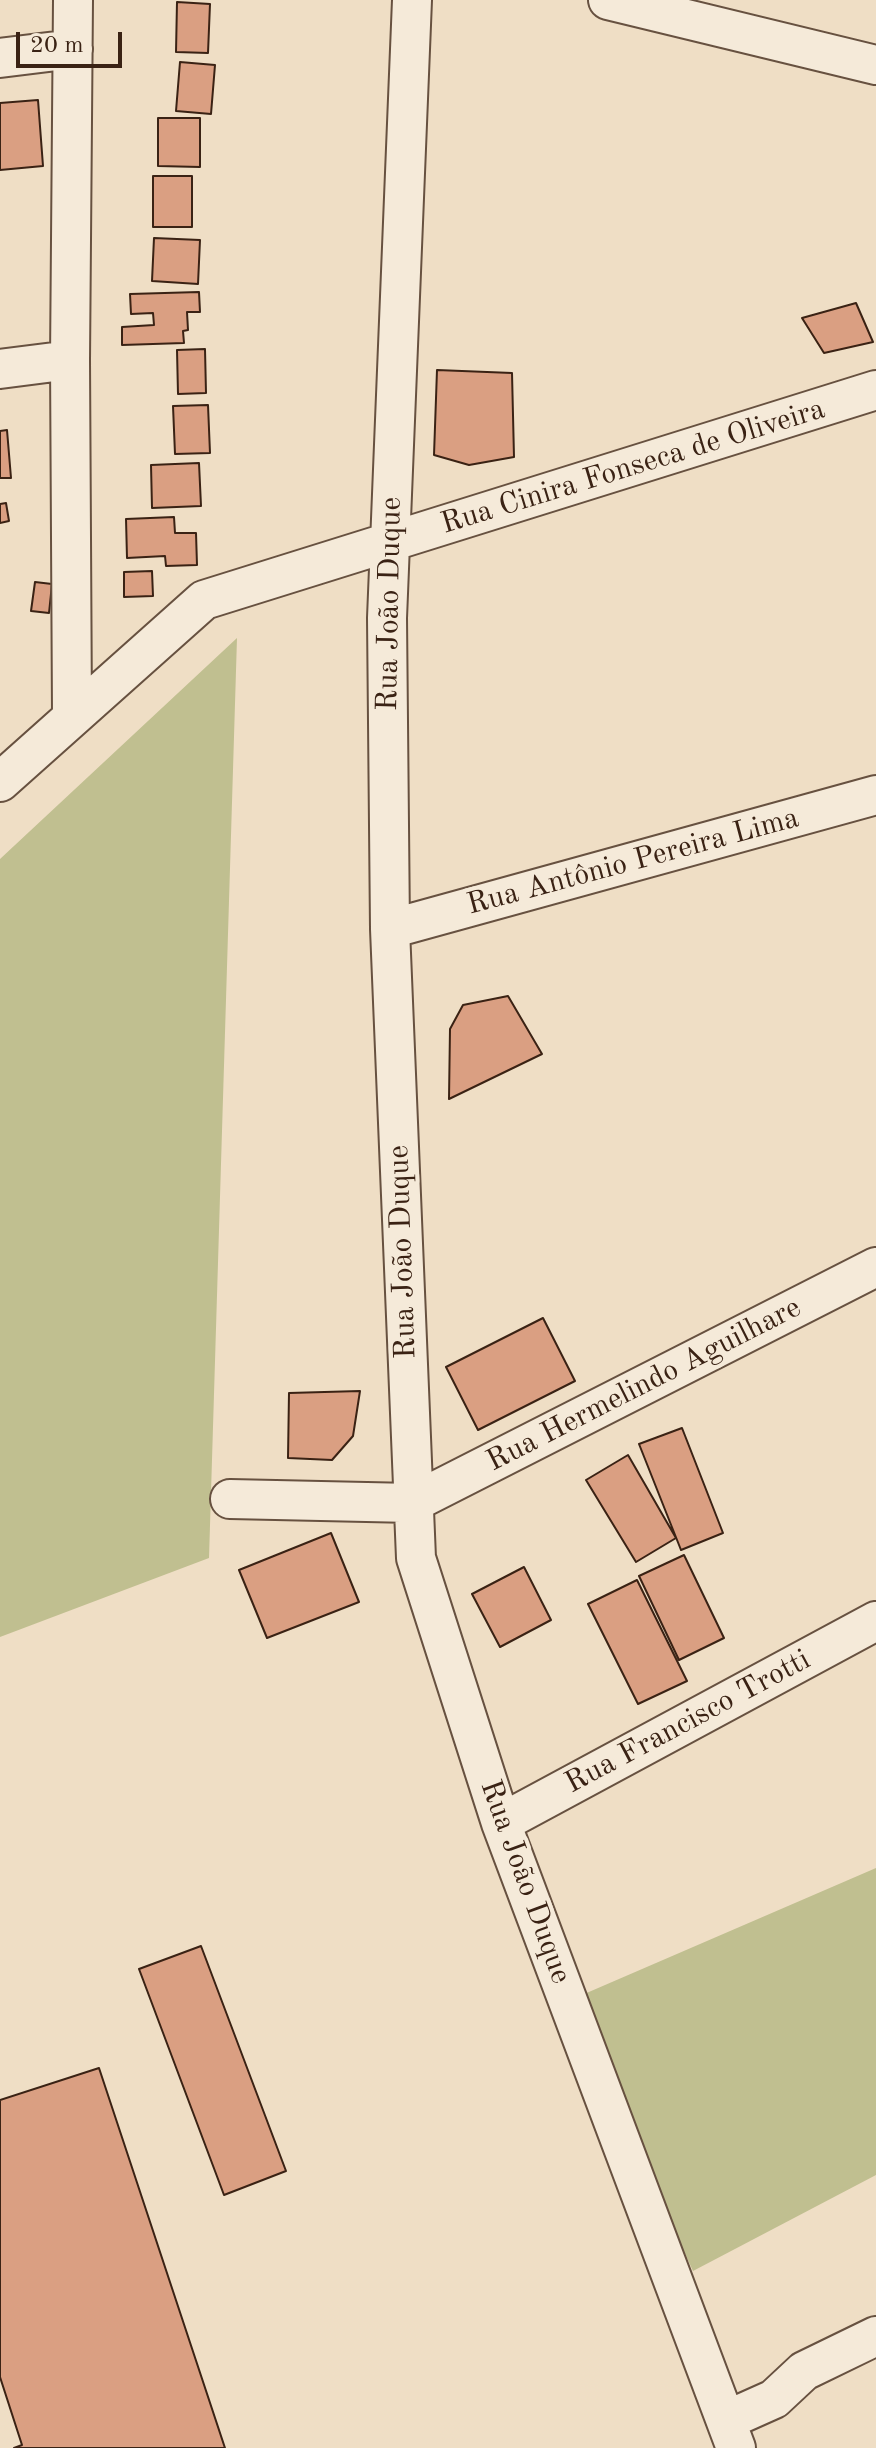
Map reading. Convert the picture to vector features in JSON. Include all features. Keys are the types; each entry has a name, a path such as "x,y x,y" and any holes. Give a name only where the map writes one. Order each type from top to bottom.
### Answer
{"street":[{"path":"72,715 70,360 73,0"},
{"name":"Rua João Duque","path":"412,0 387,634 390,929 416,1558 501,1823 726,2420"},
{"path":"608,0 876,65"},
{"path":"0,58 73,49"},
{"path":"0,369 70,360"},
{"name":"Rua Cinira Fonseca de Oliveira","path":"0,782 204,600 876,390"},
{"name":"Rua Antônio Pereira Lima","path":"390,929 876,795"},
{"name":"Rua Hermelindo Aguilhare","path":"412,1503 876,1267"},
{"path":"230,1499 412,1503"},
{"name":"Rua Francisco Trotti","path":"501,1823 876,1621"},
{"path":"726,2420 774,2399 804,2371 876,2336"}],"shaded area":[{"path":"237,638 209,1558 0,1637 0,859"},
{"path":"876,1868 876,2175 693,2271 568,2001"}],"building":[{"path":"177,2 210,4 208,53 176,52"},
{"path":"180,62 215,65 211,114 176,111"},
{"path":"38,100 43,166 0,170 0,103"},
{"path":"158,118 200,118 200,167 158,166"},
{"path":"153,176 192,176 192,227 153,227"},
{"path":"154,238 200,240 198,284 152,281"},
{"path":"199,292 200,312 187,312 188,330 183,331 184,343 122,345 122,327 154,325 153,313 131,314 130,294"},
{"path":"856,303 873,342 824,353 802,318"},
{"path":"205,349 206,393 178,394 177,350"},
{"path":"437,370 512,373 514,457 469,465 434,455"},
{"path":"208,405 210,453 175,454 173,406"},
{"path":"7,430 11,478 0,478 0,431"},
{"path":"199,463 201,506 152,508 151,465"},
{"path":"6,503 9,521 0,523 0,504"},
{"path":"174,517 175,533 196,533 197,565 166,566 165,556 127,558 126,519"},
{"path":"152,571 153,596 124,597 124,572"},
{"path":"35,582 52,584 49,613 31,611"},
{"path":"508,996 542,1054 449,1099 450,1029 463,1005"},
{"path":"543,1318 575,1381 478,1430 446,1367"},
{"path":"360,1391 353,1436 332,1460 288,1458 289,1393"},
{"path":"682,1428 723,1533 681,1550 639,1444"},
{"path":"628,1455 676,1538 636,1562 586,1480"},
{"path":"331,1533 359,1602 267,1638 239,1570"},
{"path":"684,1555 724,1638 679,1660 639,1576"},
{"path":"524,1567 551,1620 500,1647 472,1594"},
{"path":"637,1580 687,1681 638,1704 588,1604"},
{"path":"201,1946 286,2171 224,2195 139,1969"},
{"path":"99,2068 225,2448 14,2448 22,2445 0,2377 0,2100"}]}
